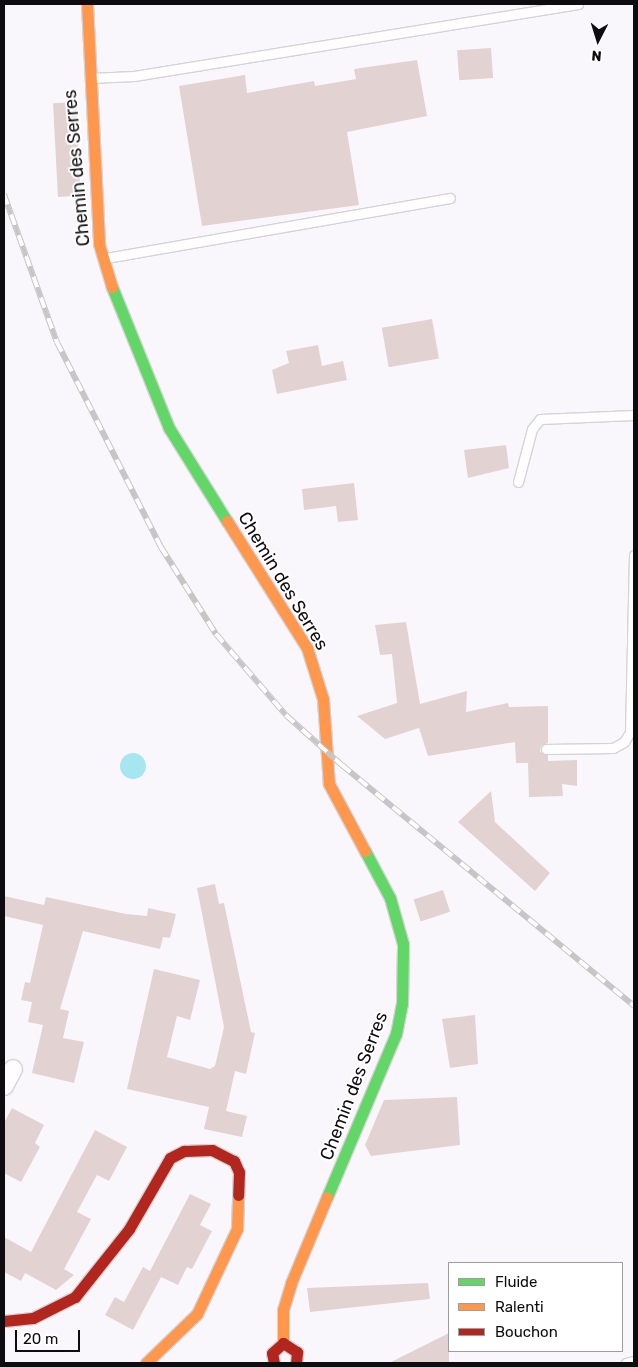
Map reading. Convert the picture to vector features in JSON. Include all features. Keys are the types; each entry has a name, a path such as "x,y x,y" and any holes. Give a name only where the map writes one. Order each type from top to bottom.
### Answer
{"street":[{"name":"Chemin des Serres","path":"87,4 88,78 103,259 160,411 307,648 323,699 329,784 390,898 401,935 404,985 396,1034 291,1282 283,1310 283,1343"},
{"path":"4,1086 13,1069"},
{"path":"4,1321 33,1318 75,1297 129,1229 170,1158 184,1151 212,1150 234,1161 239,1172 238,1229 197,1314 146,1363"},
{"path":"270,1362 274,1348 283,1343 294,1346 300,1361"}],"lane":[{"path":"88,78 134,76 578,4"},
{"path":"103,259 450,198"},
{"path":"518,482 532,429 540,419 634,416"},
{"path":"546,749 613,748 624,742 630,732 634,555"},
{"path":"626,1363 634,1361"}],"water":[{"path":"133,753 142,757 146,766 142,775 133,779 124,775 120,766 124,757"}],"building":[{"path":"491,48 493,78 459,80 457,50"},
{"path":"417,60 427,116 347,132 359,205 202,226 179,86 245,75 247,93 314,81 315,86 356,79 354,69"},
{"path":"76,102 81,196 58,197 53,103"},
{"path":"432,319 439,358 389,367 382,328"},
{"path":"318,345 322,366 343,361 347,380 277,394 272,370 289,363 286,351"},
{"path":"506,445 509,468 468,478 464,450"},
{"path":"354,483 358,520 338,522 336,506 304,510 302,489"},
{"path":"406,622 420,704 467,691 466,712 508,703 509,707 548,706 548,743 541,746 540,752 548,755 548,761 577,760 577,786 562,784 563,796 529,797 528,763 516,763 515,742 428,756 419,728 385,739 357,716 397,703 392,654 380,655 375,625"},
{"path":"491,791 495,822 550,873 535,891 458,822"},
{"path":"215,884 219,904 224,903 251,1032 255,1033 246,1074 235,1071 226,1111 247,1116 242,1137 204,1129 209,1107 127,1089 154,969 200,980 190,1020 177,1016 167,1057 210,1069 215,1066 224,1027 197,888"},
{"path":"443,890 450,912 421,921 414,900"},
{"path":"4,896 44,905 46,897 126,914 147,916 148,908 176,914 170,938 163,937 160,949 83,931 60,1009 69,1011 63,1038 84,1042 74,1083 32,1073 43,1025 28,1022 32,1002 21,1000 25,982 30,983 43,925 4,916"},
{"path":"475,1015 478,1064 450,1068 442,1019"},
{"path":"457,1097 460,1145 371,1156 365,1145 384,1100"},
{"path":"12,1108 44,1125 35,1143 40,1147 21,1182 4,1173 4,1123"},
{"path":"95,1130 127,1147 109,1181 97,1175 77,1212 91,1219 64,1269 74,1275 56,1290 25,1273 21,1281 4,1272 4,1237 31,1252"},
{"path":"190,1194 211,1204 200,1225 212,1231 192,1269 187,1267 178,1285 161,1277 133,1330 105,1315 115,1297 124,1302 143,1267 150,1271"},
{"path":"428,1283 430,1299 310,1312 307,1288"},
{"path":"448,1334 449,1363 389,1363"}],"railway":[{"path":"4,194 57,342 161,547 216,634 286,715 342,765 634,1006"}],"traffic: fast":[{"path":"112,287 169,428 227,521"},
{"path":"327,1197 396,1034 402,1004 403,944 390,898 365,851"}],"traffic: slow":[{"path":"87,4 99,244 112,287"},
{"path":"227,521 307,648 323,699 329,784 365,851"},
{"path":"146,1363 197,1314 237,1229 238,1195"},
{"path":"283,1343 283,1310 291,1283 327,1197"}],"traffic: jam":[{"path":"4,1321 33,1318 75,1297 129,1229 170,1158 184,1151 212,1150 234,1161 239,1172 238,1195"},
{"path":"274,1363 272,1353 283,1343 297,1352 296,1363"}]}
